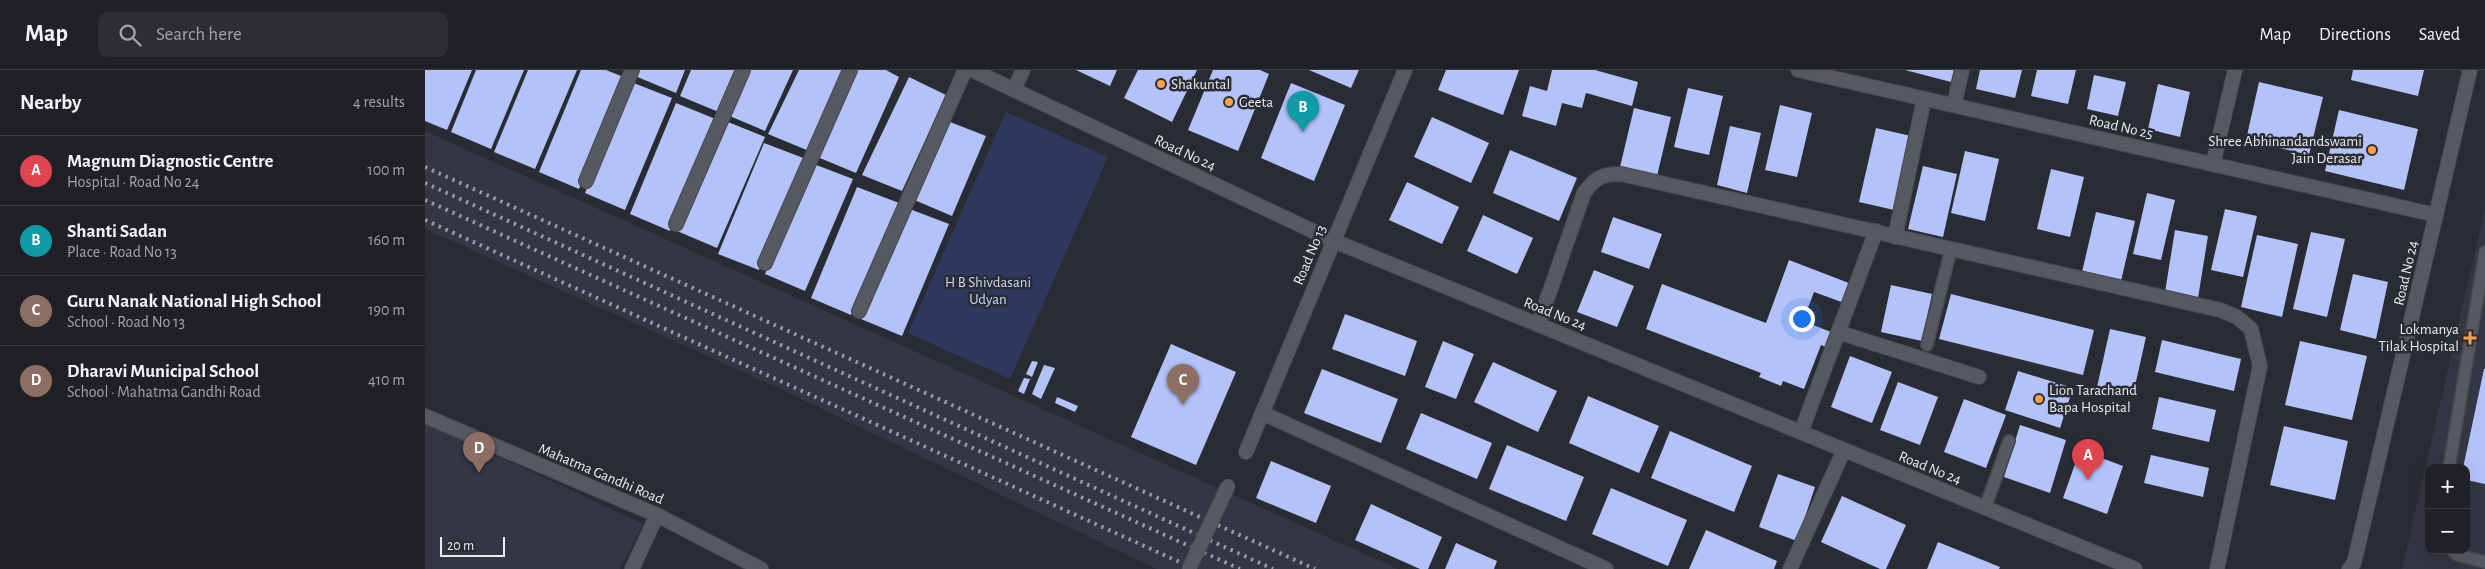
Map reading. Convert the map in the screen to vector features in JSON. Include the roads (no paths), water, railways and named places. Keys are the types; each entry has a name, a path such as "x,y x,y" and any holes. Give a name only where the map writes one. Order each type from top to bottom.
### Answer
{"street":[{"path":"586,181 633,70"},
{"path":"676,224 743,70"},
{"path":"765,262 850,70"},
{"path":"859,311 965,70"},
{"name":"Road No 24","path":"972,70 1334,241 2135,569"},
{"path":"1014,90 1023,70"},
{"name":"Road No 13","path":"1246,452 1405,70"},
{"name":"Road No 25","path":"1798,70 2436,215"},
{"path":"1954,105 1962,70"},
{"path":"2213,164 2235,70"},
{"name":"Road No 24","path":"2349,569 2354,563 2470,70"},
{"path":"1895,237 1924,99"},
{"path":"1538,325 1584,193 1592,182 1605,174 1621,174 2220,310 2237,317 2251,329 2260,366 2217,569"},
{"path":"1801,432 1876,231"},
{"path":"1839,332 1979,377"},
{"path":"1262,413 1606,569"},
{"name":"Mahatma Gandhi Road","path":"425,416 657,515 761,569"},
{"path":"1790,569 1844,450"},
{"path":"1189,569 1228,486"},
{"path":"631,569 657,515"}],"lane":[{"path":"1927,345 1951,250"},
{"path":"2450,464 2485,252"},
{"path":"1985,508 2009,440"},
{"path":"2456,554 2485,562"}],"railway":[{"path":"425,167 1315,569"},
{"path":"425,183 1273,569"},
{"path":"425,200 1240,569"},
{"path":"425,220 1195,569"}],"place":[{"name":"Shakuntal","path":"1161,84"},
{"name":"Geeta","path":"1229,102"},
{"name":"Shanti Sadan","path":"1303,132"},
{"name":"Shree Abhinandandswami Jain Derasar","path":"2372,150"},
{"name":"Lokmanya Tilak Hospital","path":"2470,338"},
{"name":"Lion Tarachand Bapa Hospital","path":"2039,399"},
{"name":"Guru Nanak National High School","path":"1183,405"},
{"name":"Dharavi Municipal School","path":"479,473"},
{"name":"Magnum Diagnostic Centre","path":"2088,480"}],"park label":[{"name":"H B Shivdasani Udyan","path":"988,290"}]}
